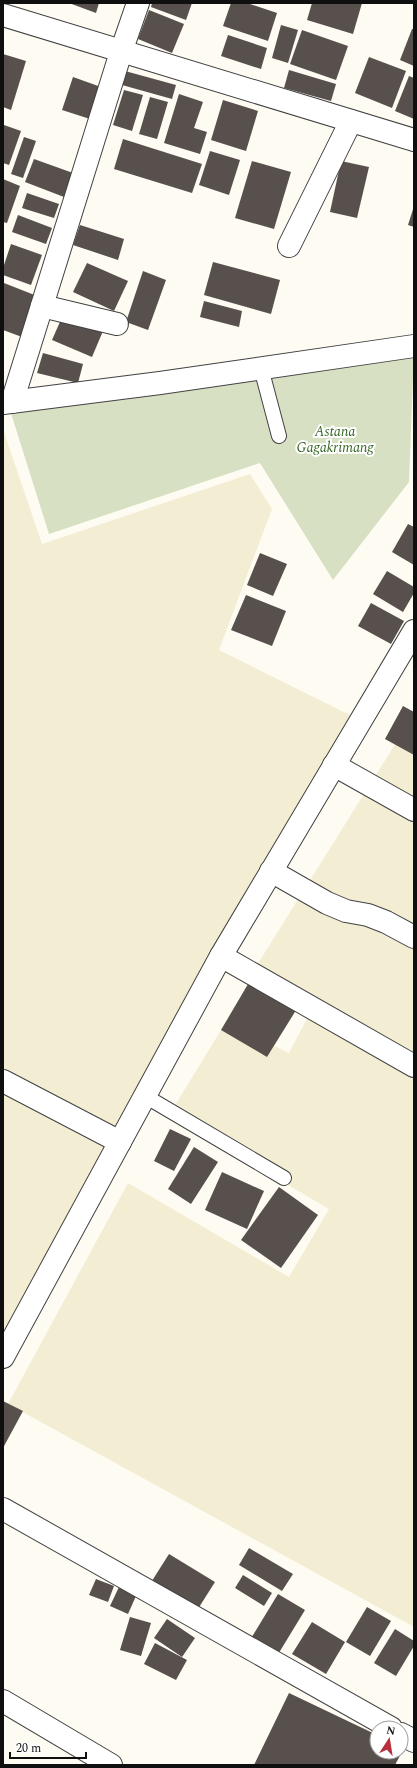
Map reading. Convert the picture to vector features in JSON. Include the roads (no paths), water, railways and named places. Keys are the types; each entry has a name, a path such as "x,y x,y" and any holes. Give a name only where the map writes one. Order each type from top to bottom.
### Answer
{"street":[{"path":"138,3 121,52 42,306 7,402 414,346"},
{"path":"3,15 414,140"},
{"path":"289,246 351,121"},
{"path":"42,306 117,324"},
{"path":"3,1357 221,956 414,631"},
{"path":"334,765 414,810"},
{"path":"271,871 327,903 346,911 368,915 386,922 414,937"},
{"path":"221,956 414,1066"},
{"path":"3,1081 120,1142"},
{"path":"3,1509 377,1720"},
{"path":"3,1700 111,1765"}],"lane":[{"path":"261,368 279,436"},
{"path":"145,1096 284,1178"}],"park label":[{"name":"Astana Gagakrimang","path":"335,440"}]}
